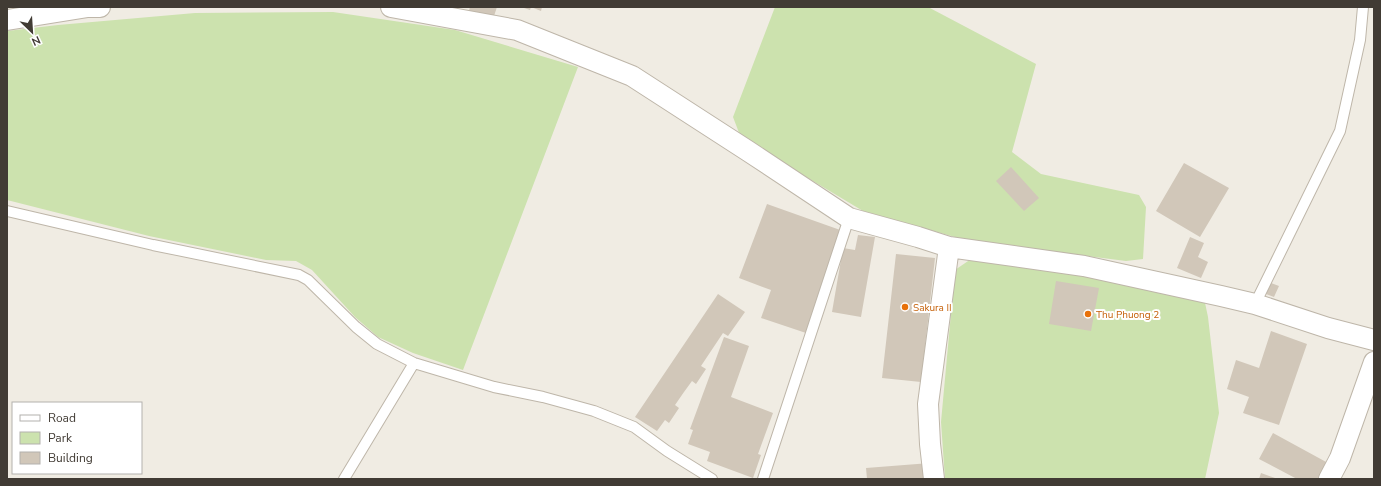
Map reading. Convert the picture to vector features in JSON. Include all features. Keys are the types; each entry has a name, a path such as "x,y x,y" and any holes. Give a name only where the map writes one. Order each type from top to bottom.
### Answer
{"street":[{"path":"7,20 100,7"},
{"path":"391,7 517,30 632,76 849,218 949,247 1084,266 1255,304 1328,328 1374,340"},
{"path":"934,479 928,404 949,247"},
{"path":"1329,479 1340,458 1374,362"}],"lane":[{"path":"1255,304 1340,131 1360,40 1363,7"},
{"path":"7,211 153,245 299,275 308,280 356,327 377,344 414,363 494,387 543,397 594,411 634,427 712,479"},
{"path":"763,479 849,218"},
{"path":"344,479 414,363"}],"green space":[{"path":"775,7 928,7 1036,64 1012,152 1041,174 1139,195 1146,207 1143,259 1126,261 969,241 863,211 741,138 733,117"},
{"path":"333,12 455,30 578,67 463,370 413,353 378,337 355,317 312,270 296,261 266,260 149,236 7,200 7,31 195,13"},
{"path":"971,259 1079,273 1204,298 1208,317 1219,413 1205,479 945,479 941,422 955,270"}],"building":[{"path":"470,7 497,7 492,22 468,14"},
{"path":"521,7 531,7 530,10"},
{"path":"531,7 542,7 541,11"},
{"path":"1184,163 1229,188 1200,237 1156,211"},
{"path":"1011,167 1039,198 1024,211 996,181"},
{"path":"767,204 843,231 806,333 761,318 771,290 739,278"},
{"path":"858,235 875,237 861,317 832,312 843,248 855,250"},
{"path":"1190,237 1204,243 1198,257 1208,262 1201,278 1177,268"},
{"path":"896,254 935,258 921,382 882,378"},
{"path":"1056,281 1099,288 1091,331 1049,324"},
{"path":"1271,283 1279,286 1274,297 1266,294"},
{"path":"718,294 745,312 728,336 723,333 701,366 706,369 696,384 692,381 675,405 679,408 669,423 665,420 657,431 635,417"},
{"path":"1271,331 1307,344 1279,425 1243,413 1249,397 1227,389 1236,360 1259,368"},
{"path":"724,337 749,346 731,397 773,413 758,454 761,455 753,478 707,461 710,452 688,444 693,430 690,429"},
{"path":"1273,433 1328,463 1320,479 1297,479 1259,459"},
{"path":"930,463 931,479 867,479 866,468"},
{"path":"1261,473 1278,479 1259,479"}],"place":[{"name":"Sakura II","path":"905,307"},
{"name":"Thu Phuong 2","path":"1088,314"}]}
